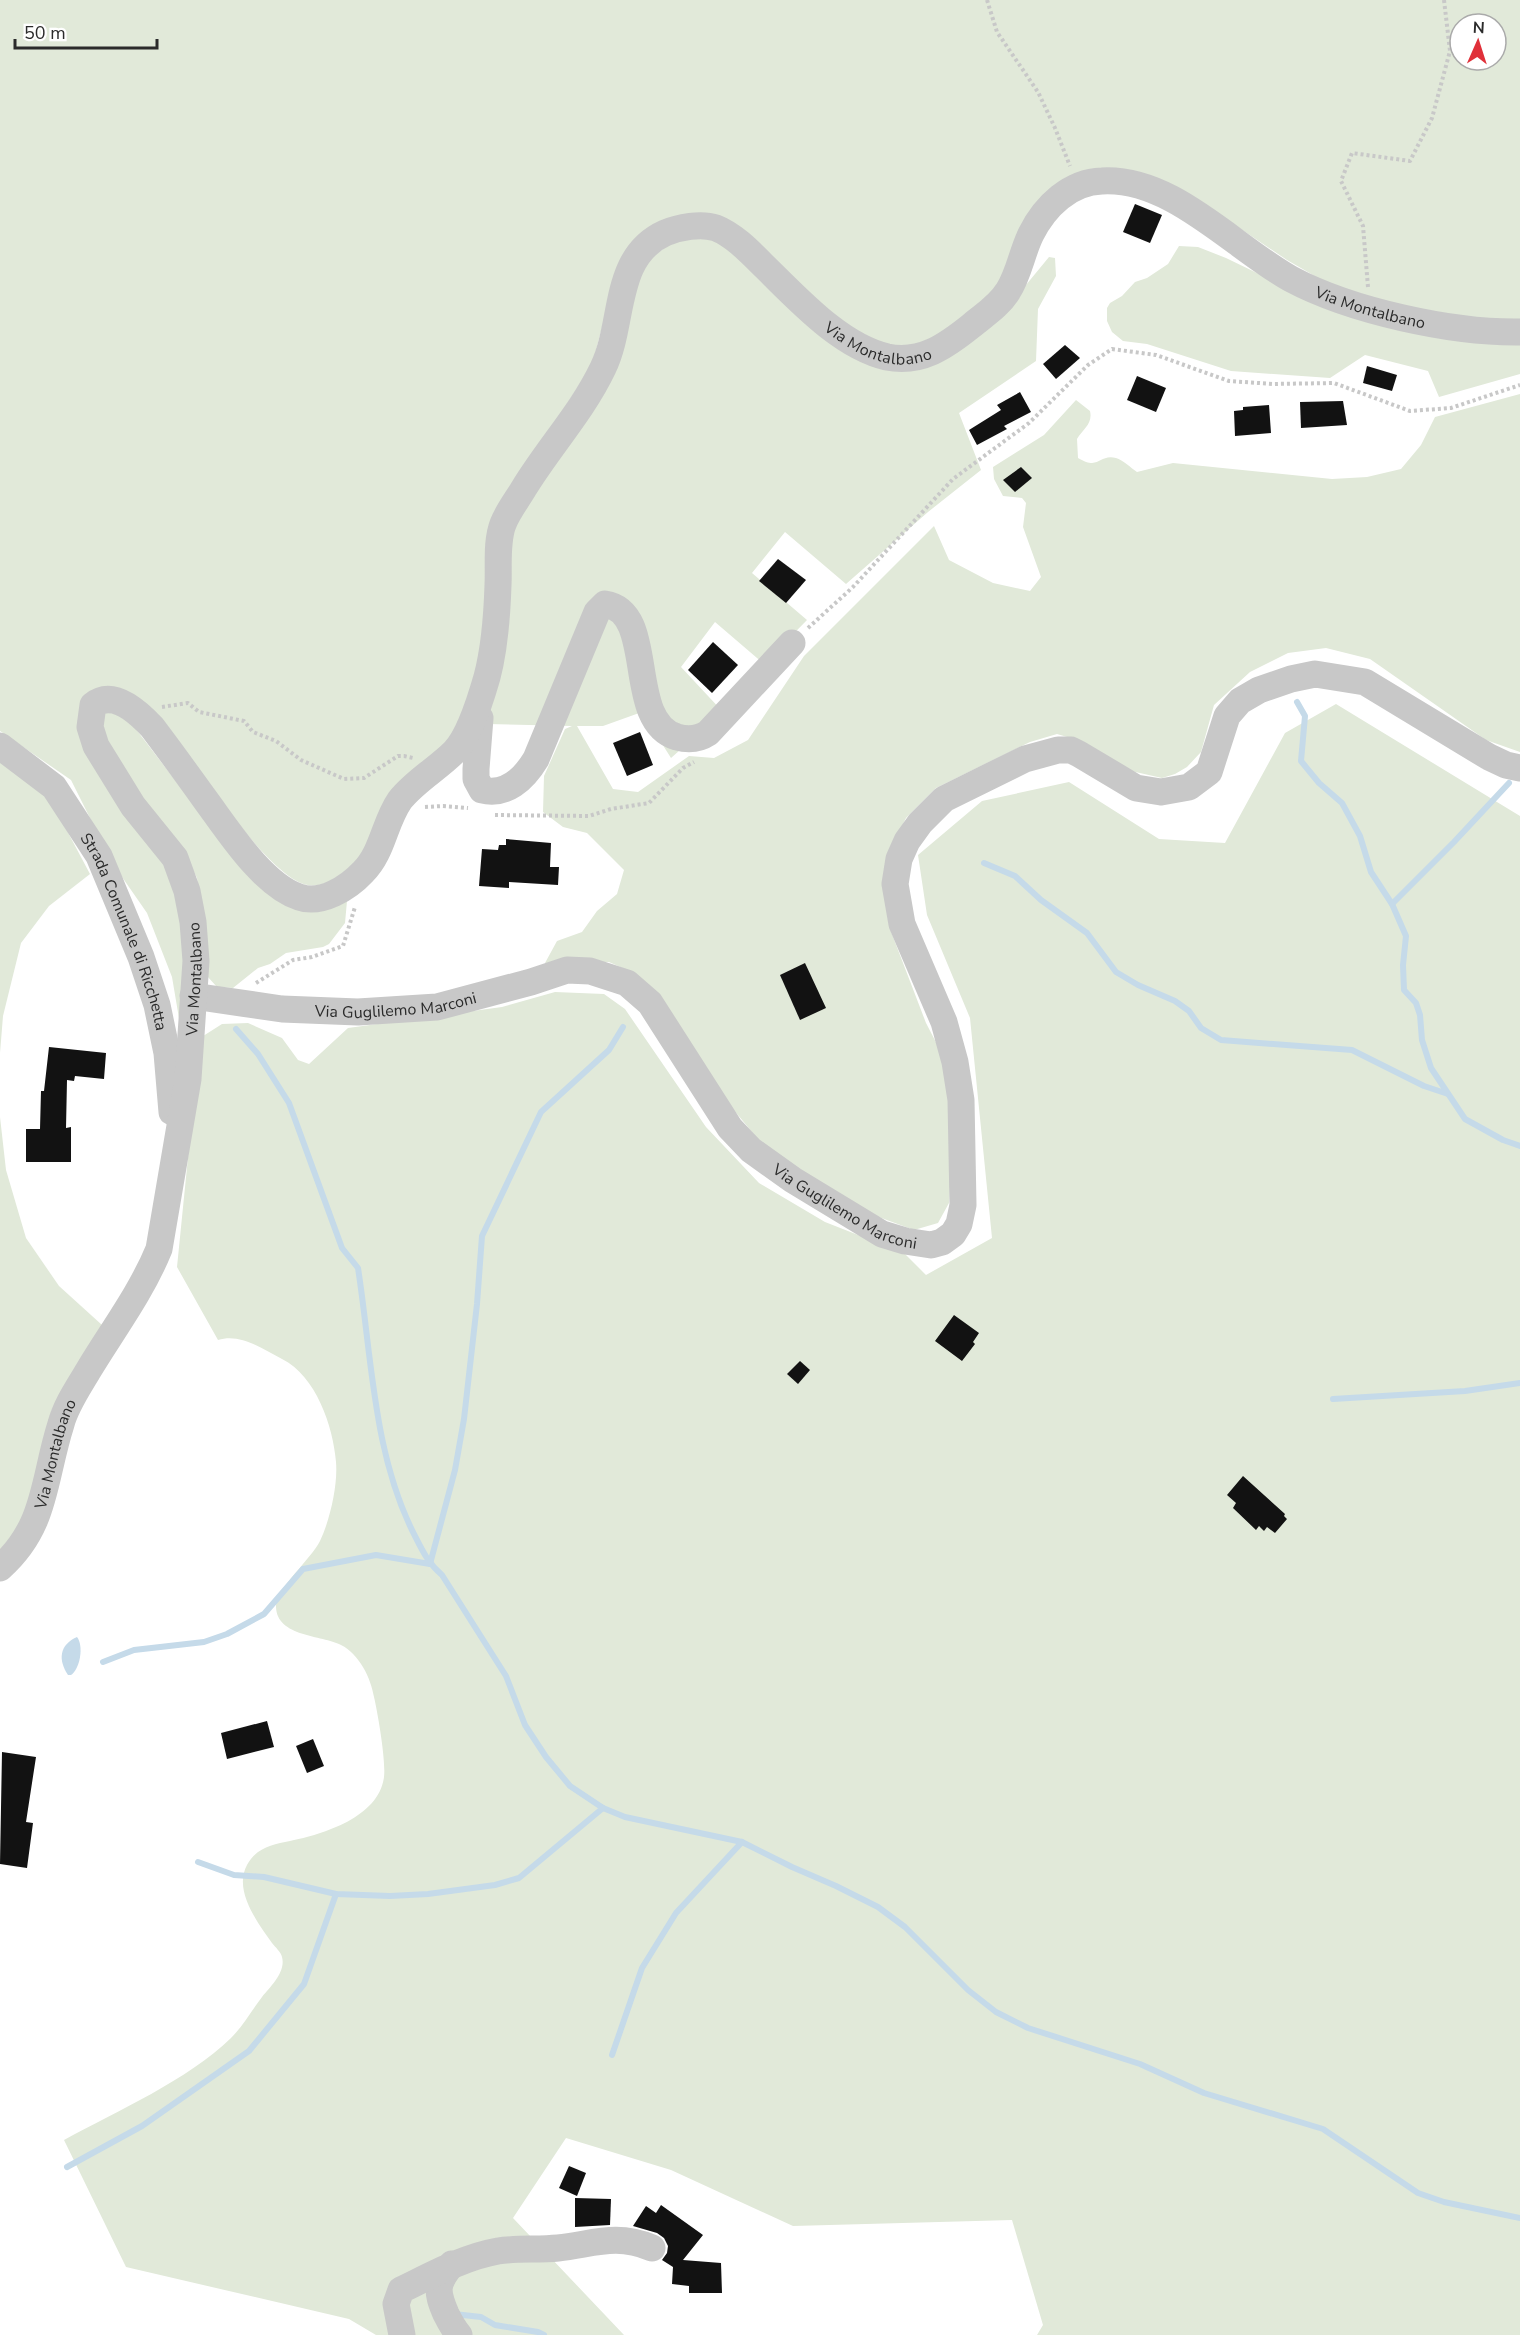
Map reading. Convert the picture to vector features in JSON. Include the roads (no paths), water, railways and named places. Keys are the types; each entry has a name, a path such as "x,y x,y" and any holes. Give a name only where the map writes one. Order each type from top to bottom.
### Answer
{"street":[{"name":"Via Montalbano","path":"0,1568 26,1539 38,1517 61,1422 75,1392 150,1272 159,1249 188,1079 196,961 193,922 187,891 175,858 133,806 92,738 90,711 93,705 104,699 114,700 144,718 248,857 273,881 295,897 313,899 332,894 348,886 373,861 393,812 412,788 460,746 482,690 494,646 500,539 505,519 542,458 578,412 602,370 611,348 628,271 633,261 654,240 666,232 690,226 715,228 741,245 815,315 850,340 888,357 912,358 931,354 952,341 1000,302 1011,288 1031,234 1041,217 1065,193 1077,186 1099,180 1124,182 1147,187 1177,202 1259,259 1295,281 1331,297 1369,309 1453,327 1489,332 1520,332"},
{"name":"Via Montalbano","path":"482,690 476,779 482,790 492,792 506,789 520,780 536,759 597,612 605,604 616,608 630,623 651,714 663,729 685,739 702,737 708,733 792,643"},
{"name":"Via Guglilemo Marconi","path":"193,996 282,1008 358,1012 437,1007 567,970 590,971 627,983 650,1004 730,1128 751,1150 882,1234 931,1245 942,1242 953,1234 959,1224 963,1205 961,1100 955,1062 944,1022 902,924 895,884 899,859 908,841 920,823 944,799 1025,759 1058,750 1071,750 1136,788 1161,792 1189,787 1209,772 1227,716 1240,701 1259,690 1315,674 1365,682 1489,757 1506,765 1520,768"},
{"name":"Strada Comunale di Ricchetta","path":"0,746 54,787 99,856 141,957 157,1005 167,1053 175,1152"},
{"path":"402,2335 396,2304 400,2290 452,2264 498,2251 559,2248 600,2240 635,2241 652,2248"},
{"path":"452,2264 442,2277 438,2296 452,2328 459,2335"}],"water":[{"path":"77,1637 81,1651 79,1663 74,1672 68,1675 63,1664 62,1653 67,1644"}],"waterway":[{"path":"1297,702 1305,716 1301,761 1319,783 1342,803 1360,836 1371,872 1392,904 1406,936 1403,965 1404,990 1416,1003 1420,1015 1422,1040 1431,1068 1465,1119 1503,1140 1520,1146"},
{"path":"1392,904 1509,783"},
{"path":"984,863 1015,876 1041,900 1087,933 1116,972 1138,985 1175,1001 1189,1011 1201,1028 1221,1040 1352,1050 1424,1086 1448,1094"},
{"path":"430,1564 455,1470 464,1419 482,1236 541,1112 609,1050 623,1027"},
{"path":"236,1029 258,1054 289,1103 342,1248 358,1268 382,1440 402,1507 424,1553 433,1567 442,1575 506,1676 525,1725 546,1757 570,1786 603,1808 625,1817 742,1842 878,1907 905,1927 968,1990 996,2012 1028,2028 1140,2064 1204,2093 1323,2129 1418,2193 1444,2202 1520,2218"},
{"path":"1333,1399 1465,1391 1520,1383"},
{"path":"103,1662 134,1650 204,1642 227,1634 264,1614 303,1569 376,1555 430,1564"},
{"path":"198,1862 234,1875 264,1877 336,1894 390,1896 428,1894 495,1885 519,1878 603,1808"},
{"path":"612,2055 642,1968 676,1913 742,1842"},
{"path":"67,2167 142,2126 249,2051 304,1984 336,1894"},
{"path":"454,2314 481,2317 495,2325 544,2335"}]}
